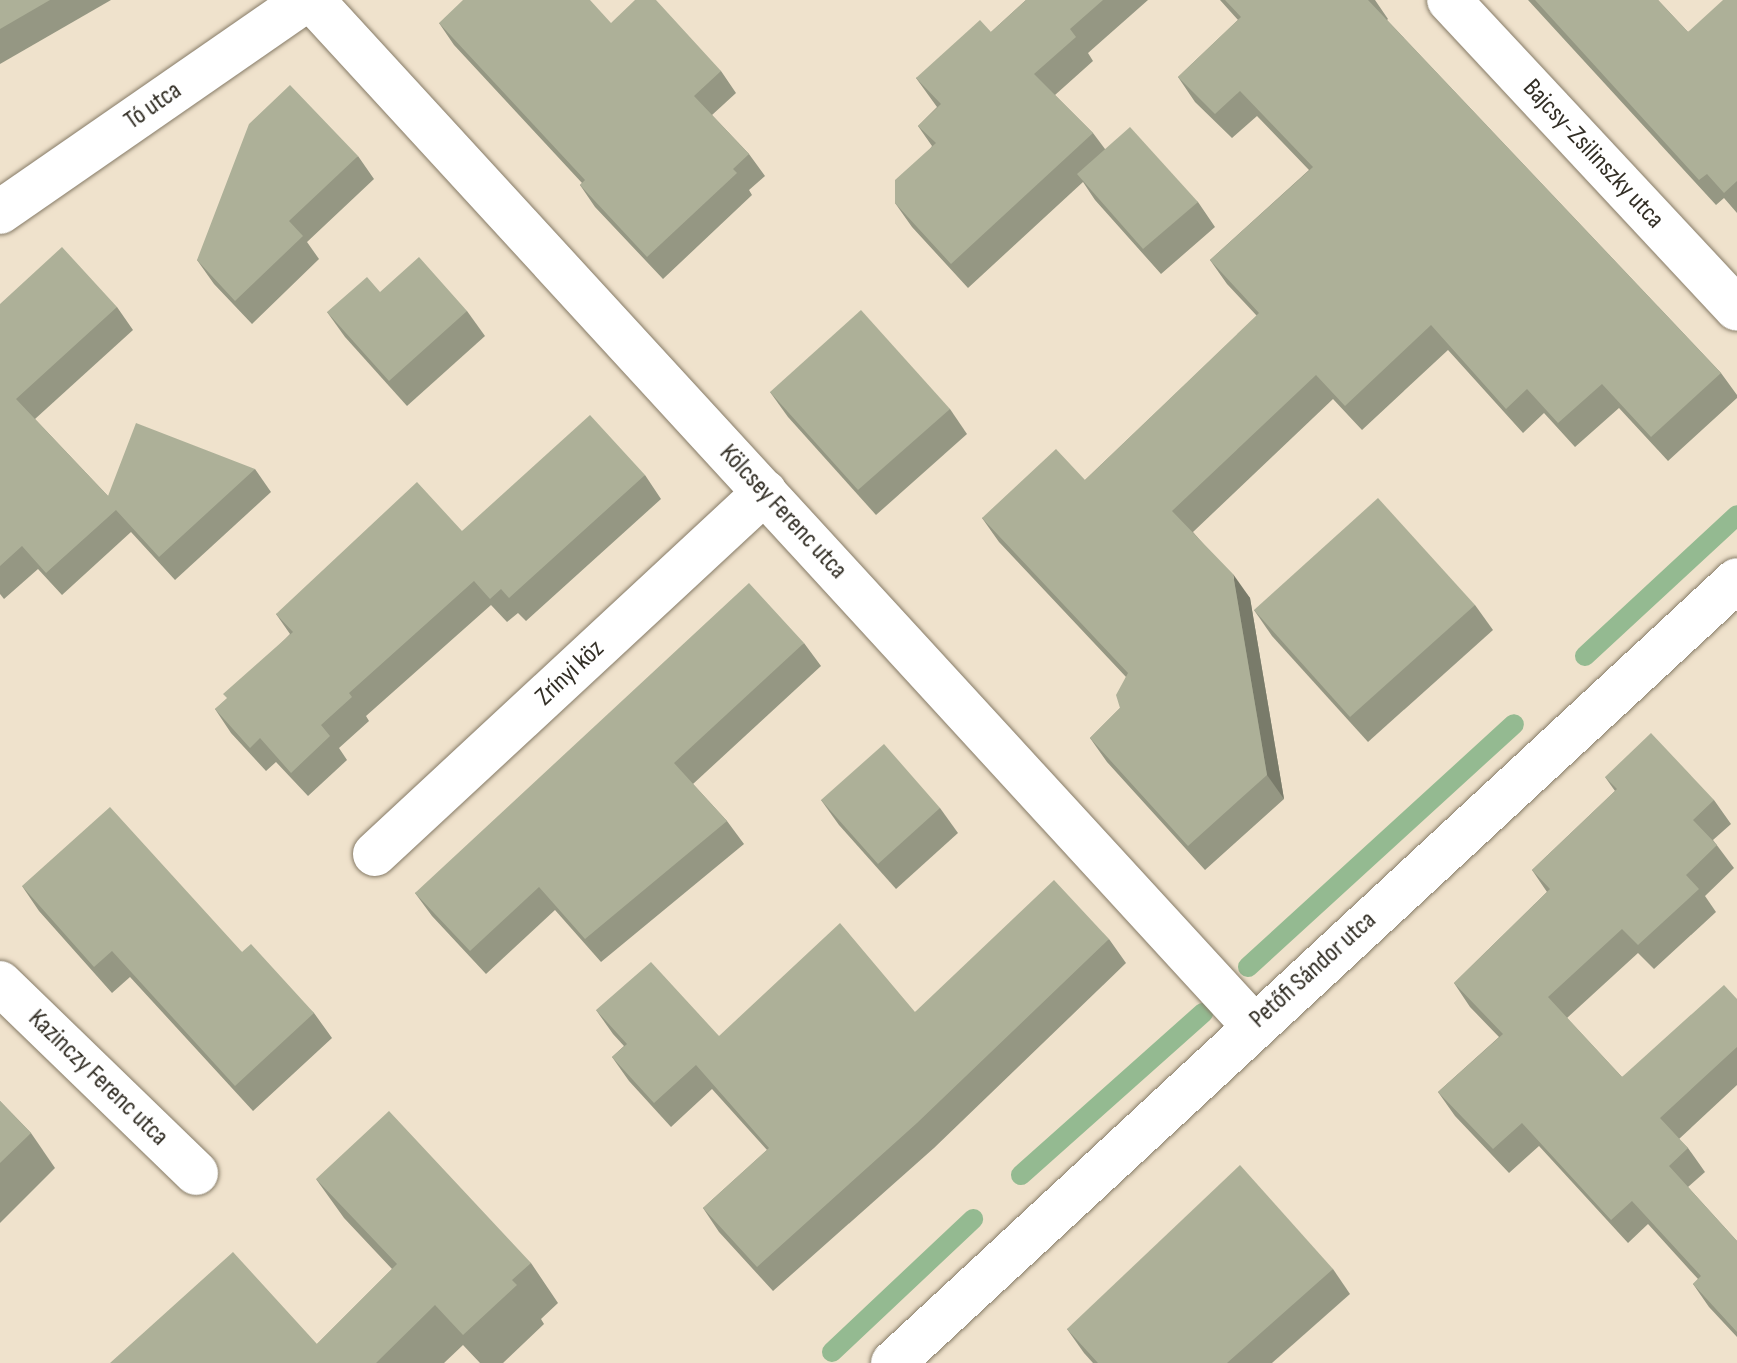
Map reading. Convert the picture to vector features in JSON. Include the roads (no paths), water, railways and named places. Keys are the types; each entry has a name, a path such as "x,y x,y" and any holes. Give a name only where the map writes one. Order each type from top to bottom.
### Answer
{"street":[{"name":"Tó utca","path":"0,212 309,0"},
{"name":"Kölcsey Ferenc utca","path":"309,0 1253,1025"},
{"name":"Bajcsy-Zsilinszky utca","path":"1449,0 1737,309"},
{"name":"Zrínyi köz","path":"375,854 765,492"},
{"name":"Petőfi Sándor utca","path":"893,1363 1253,1025 1737,580"},
{"name":"Kazinczy Ferenc utca","path":"0,983 196,1173"}],"waterway":[{"path":"1585,656 1737,515"},
{"path":"1248,967 1514,724"},
{"path":"1021,1175 1203,1013"},
{"path":"832,1352 973,1219"}]}
